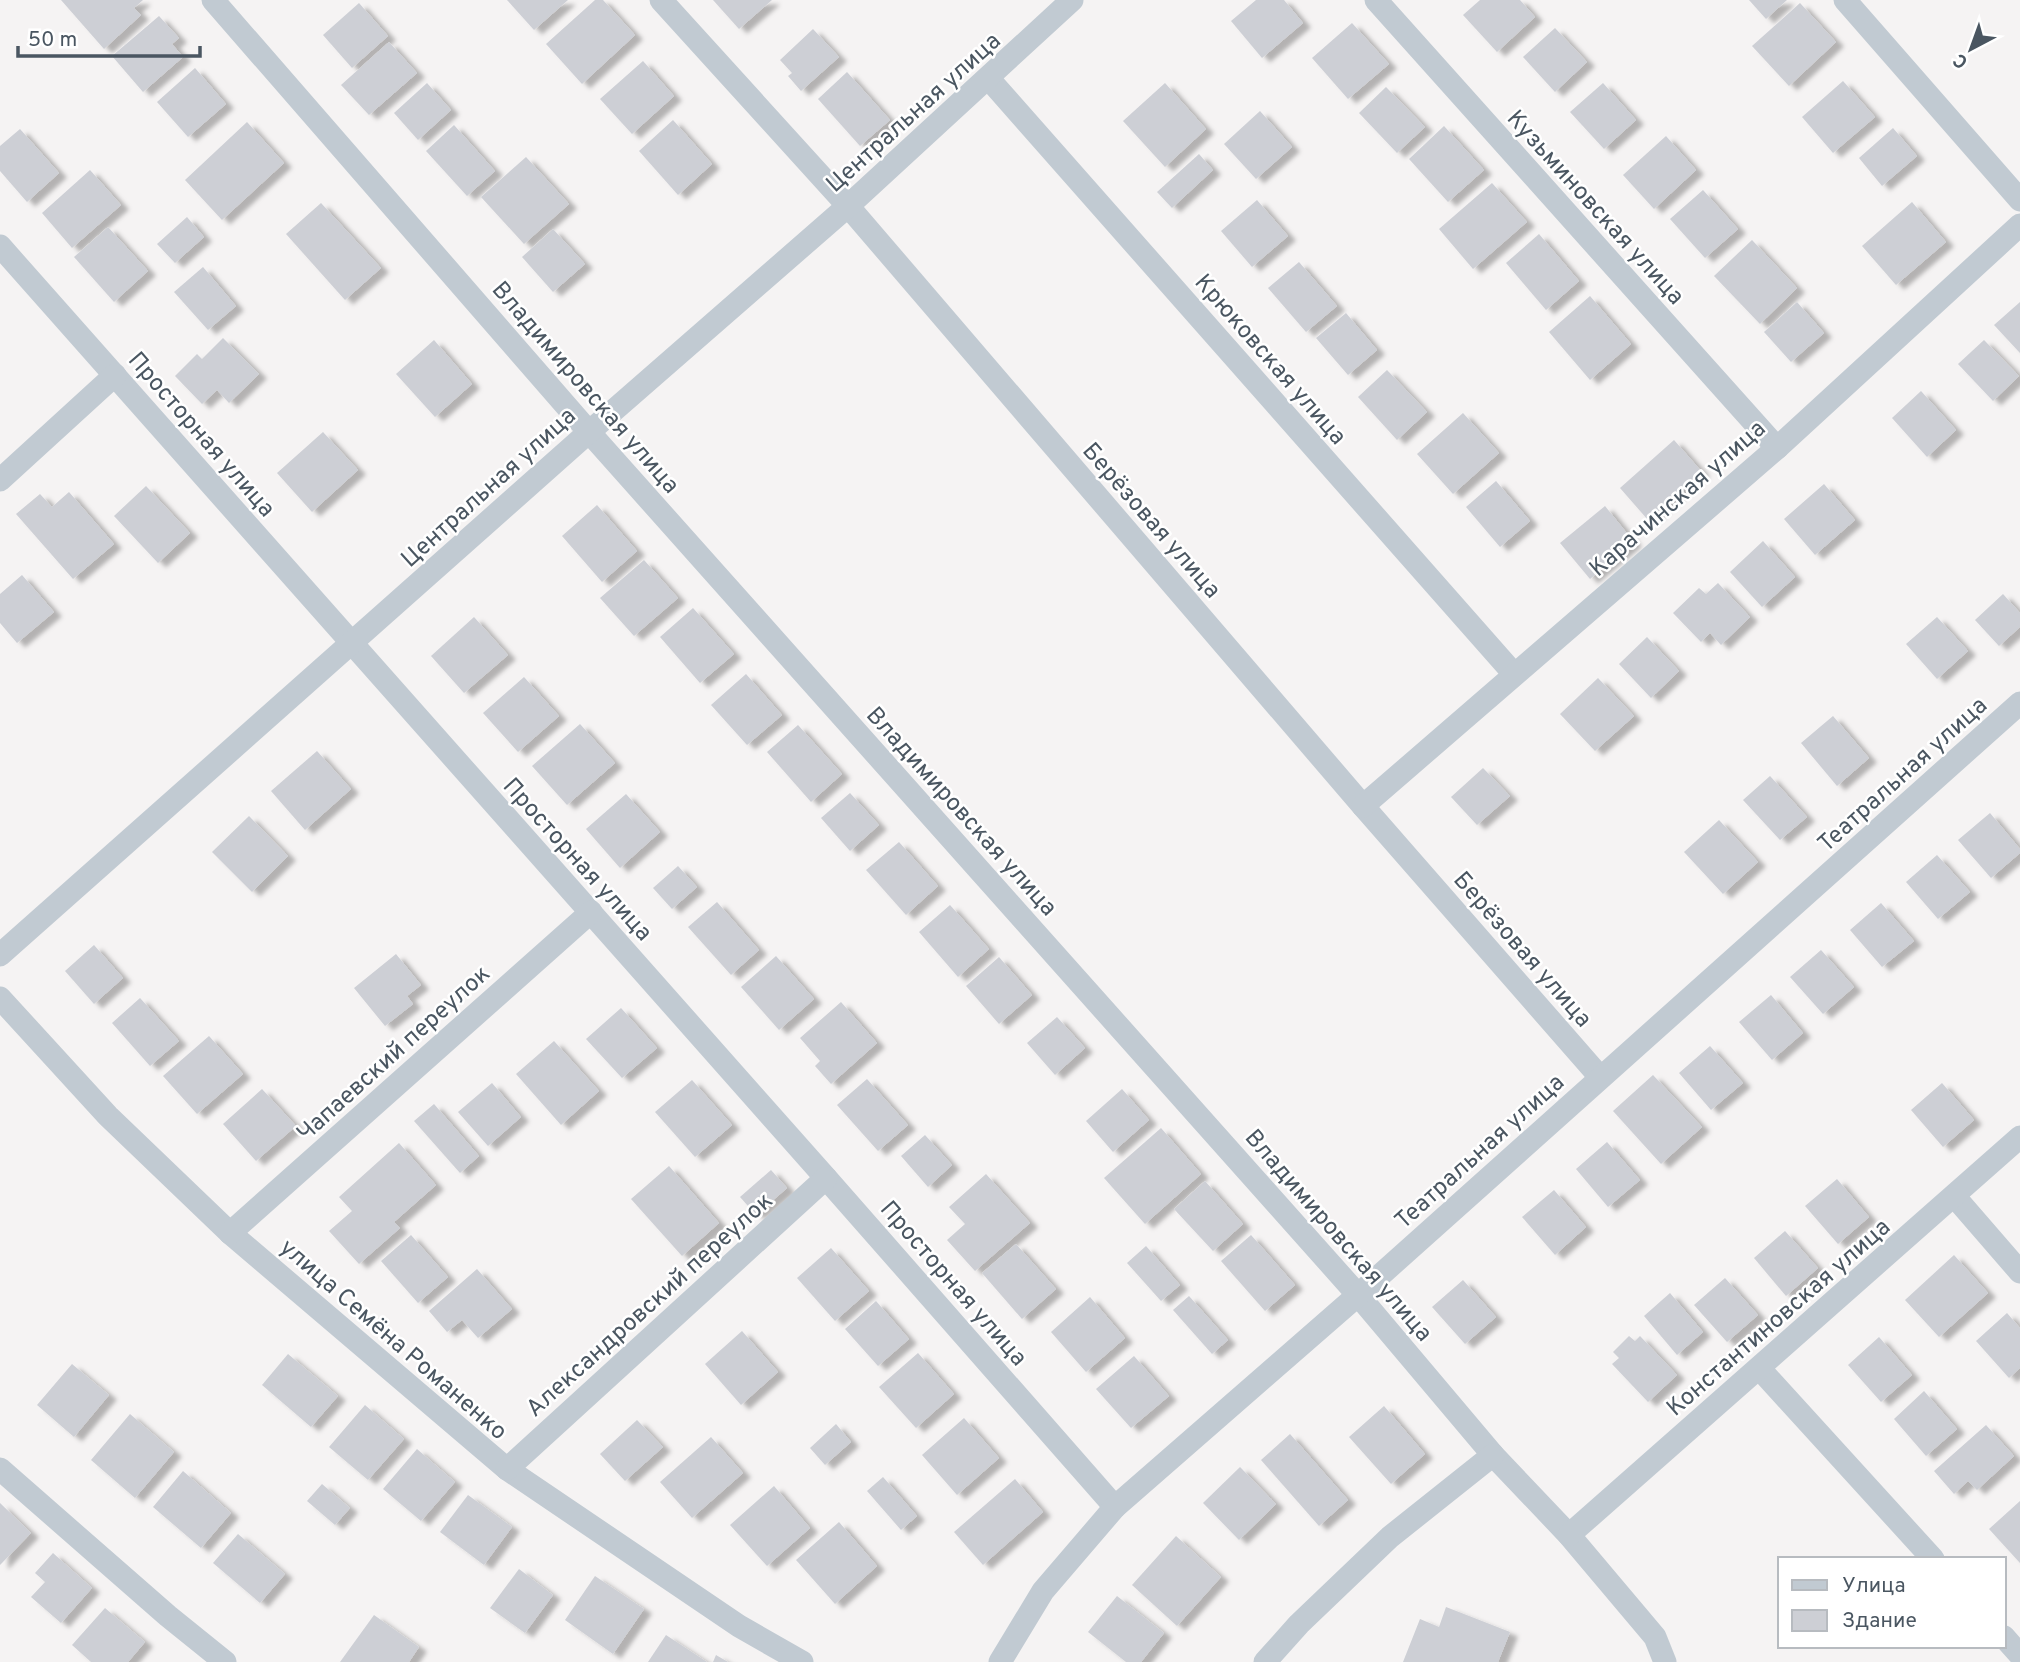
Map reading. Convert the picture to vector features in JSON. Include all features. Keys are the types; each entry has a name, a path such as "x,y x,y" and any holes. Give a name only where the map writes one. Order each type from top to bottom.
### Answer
{"street":[{"name":"Владимировская улица","path":"212,0 589,432 1358,1295 1493,1455 1569,1535 1655,1637 1665,1662"},
{"name":"Берёзовая улица","path":"661,0 848,206 1363,806 1600,1077"},
{"name":"Центральная улица","path":"0,955 848,206 1072,0"},
{"name":"Кузьминовская улица","path":"1376,0 1777,448"},
{"path":"1845,0 2020,200"},
{"name":"Крюковская улица","path":"989,79 1514,674"},
{"name":"Карачинская улица","path":"1363,806 1777,448 2020,225"},
{"name":"Просторная улица","path":"0,246 1115,1507"},
{"path":"0,480 115,375"},
{"name":"Театральная улица","path":"1000,1662 1043,1591 1115,1507 1358,1295 2020,703"},
{"name":"Чапаевский переулок","path":"230,1233 591,912"},
{"name":"улица Семёна Романенко","path":"0,998 108,1116 230,1233 507,1469 739,1626 802,1662"},
{"name":"Константиновская улица","path":"1569,1535 2020,1137"},
{"name":"Александровский переулок","path":"507,1469 826,1178"},
{"path":"1955,1197 2020,1272"},
{"path":"1759,1368 1931,1557"},
{"path":"1265,1662 1299,1624 1390,1537 1493,1455"},
{"path":"0,1469 168,1616 225,1662"},
{"path":"2006,1639 2020,1654"}],"building":[{"path":"61,0 143,0 134,8 141,15 104,49"},
{"path":"507,0 568,0 534,30"},
{"path":"595,0 603,0 635,35 582,84 546,44"},
{"path":"713,0 772,0 739,29"},
{"path":"1256,0 1284,0 1303,23 1262,58 1231,21"},
{"path":"1480,0 1520,0 1535,17 1497,52 1463,15"},
{"path":"1749,0 1787,0 1766,19"},
{"path":"359,3 388,36 352,68 323,35"},
{"path":"1800,3 1836,42 1789,86 1752,46"},
{"path":"159,16 179,38 172,44 183,57 143,92 112,56"},
{"path":"1352,23 1389,64 1348,99 1312,58"},
{"path":"1555,28 1587,62 1555,92 1523,57"},
{"path":"813,29 839,57 801,91 788,76 792,73 780,60"},
{"path":"389,42 417,73 369,115 341,85"},
{"path":"643,61 674,96 632,134 600,99"},
{"path":"195,68 226,104 188,137 157,102"},
{"path":"847,72 890,120 860,146 818,99"},
{"path":"1843,81 1875,117 1833,153 1802,117"},
{"path":"427,83 451,110 418,140 394,113"},
{"path":"1165,83 1206,129 1165,167 1123,121"},
{"path":"1603,83 1636,120 1604,149 1570,112"},
{"path":"1386,87 1425,127 1397,153 1359,113"},
{"path":"1260,111 1292,147 1256,179 1224,144"},
{"path":"673,120 712,164 678,195 639,151"},
{"path":"247,122 284,163 222,220 185,180"},
{"path":"454,125 495,171 467,196 426,151"},
{"path":"1444,126 1484,170 1448,202 1409,159"},
{"path":"1893,128 1917,156 1882,186 1859,158"},
{"path":"20,129 59,173 27,202 0,171 0,146"},
{"path":"1666,136 1696,170 1654,209 1623,175"},
{"path":"1199,154 1213,170 1172,208 1157,192"},
{"path":"526,157 569,204 524,244 481,197"},
{"path":"90,170 121,205 72,248 42,213"},
{"path":"1492,183 1527,222 1473,269 1439,229"},
{"path":"1703,190 1738,229 1705,258 1670,219"},
{"path":"1257,200 1288,236 1252,267 1221,231"},
{"path":"1912,202 1946,242 1896,285 1862,246"},
{"path":"321,203 381,268 345,300 286,234"},
{"path":"187,217 204,237 175,263 157,244"},
{"path":"108,227 148,271 114,302 74,257"},
{"path":"553,229 585,264 553,292 522,257"},
{"path":"1539,234 1579,281 1546,310 1506,263"},
{"path":"1752,240 1797,288 1760,324 1714,276"},
{"path":"1299,262 1337,306 1306,332 1268,288"},
{"path":"203,267 236,306 208,330 174,292"},
{"path":"1590,296 1631,344 1590,380 1549,332"},
{"path":"1797,302 1824,333 1791,362 1764,332"},
{"path":"2020,302 2020,353 1994,325"},
{"path":"1346,313 1377,350 1348,375 1316,338"},
{"path":"223,338 259,374 229,403 217,390 202,404 175,376 197,354 202,359"},
{"path":"434,340 472,384 435,417 396,374"},
{"path":"1984,340 2019,376 1993,401 1958,364"},
{"path":"1387,370 1427,412 1397,440 1358,397"},
{"path":"1921,391 1956,430 1927,457 1892,418"},
{"path":"1463,413 1499,453 1453,494 1417,454"},
{"path":"323,432 358,470 312,512 277,473"},
{"path":"1674,440 1702,472 1648,520 1620,488"},
{"path":"1496,481 1530,521 1500,547 1466,507"},
{"path":"1824,484 1855,520 1815,555 1784,519"},
{"path":"146,486 190,533 158,563 114,516"},
{"path":"69,492 114,544 73,579 16,514 40,494 52,507"},
{"path":"597,505 637,551 602,582 562,536"},
{"path":"1605,506 1634,542 1590,579 1560,543"},
{"path":"1763,541 1795,577 1762,607 1730,572"},
{"path":"644,560 678,598 634,636 600,598"},
{"path":"22,575 54,612 17,643 0,623 0,594"},
{"path":"1718,583 1750,617 1721,645 1710,633 1701,642 1673,613 1699,588 1706,594"},
{"path":"2003,594 2020,613 2020,627 1999,646 1975,620"},
{"path":"693,608 734,654 700,683 660,637"},
{"path":"474,617 508,655 464,693 431,656"},
{"path":"1937,617 1968,651 1937,679 1906,644"},
{"path":"1647,637 1679,671 1651,698 1619,664"},
{"path":"746,674 782,715 747,745 711,705"},
{"path":"524,677 559,716 518,752 483,713"},
{"path":"1598,678 1634,716 1595,751 1560,714"},
{"path":"1833,716 1869,758 1837,786 1801,743"},
{"path":"580,724 615,763 567,805 532,766"},
{"path":"798,725 842,774 811,802 767,752"},
{"path":"317,751 351,789 305,830 271,791"},
{"path":"1483,768 1510,796 1477,825 1451,797"},
{"path":"1770,776 1807,817 1780,840 1743,800"},
{"path":"850,793 879,825 850,851 821,818"},
{"path":"626,794 660,832 620,868 586,829"},
{"path":"1990,813 2020,849 2020,853 1991,878 1958,840"},
{"path":"249,816 288,856 252,892 212,852"},
{"path":"1719,820 1758,862 1723,894 1684,852"},
{"path":"899,842 938,886 906,915 866,870"},
{"path":"1937,855 1970,892 1938,919 1906,882"},
{"path":"678,866 697,887 672,909 653,888"},
{"path":"717,902 759,950 731,975 688,927"},
{"path":"1881,903 1914,941 1882,967 1850,930"},
{"path":"950,905 989,949 958,977 919,932"},
{"path":"94,945 123,978 94,1004 65,971"},
{"path":"1821,950 1854,987 1823,1014 1790,977"},
{"path":"396,954 421,985 407,996 413,1004 385,1026 354,988"},
{"path":"776,956 814,999 779,1030 741,987"},
{"path":"999,957 1032,995 999,1024 966,986"},
{"path":"1771,995 1803,1033 1772,1060 1739,1022"},
{"path":"140,998 179,1041 150,1066 112,1023"},
{"path":"841,1002 877,1043 831,1084 815,1066 820,1061 800,1038"},
{"path":"621,1008 657,1048 622,1078 586,1039"},
{"path":"1057,1017 1085,1048 1055,1075 1027,1043"},
{"path":"209,1036 243,1074 197,1114 163,1076"},
{"path":"554,1041 599,1091 561,1125 516,1074"},
{"path":"1710,1046 1743,1083 1711,1110 1679,1073"},
{"path":"1653,1075 1702,1127 1661,1164 1613,1111"},
{"path":"867,1079 908,1125 878,1151 837,1105"},
{"path":"692,1080 732,1125 695,1157 655,1112"},
{"path":"492,1083 521,1117 488,1146 458,1112"},
{"path":"1942,1083 1974,1120 1943,1147 1911,1110"},
{"path":"262,1089 296,1126 256,1161 223,1124"},
{"path":"1122,1089 1149,1120 1113,1152 1086,1121"},
{"path":"434,1104 479,1156 460,1173 414,1121"},
{"path":"1161,1128 1201,1174 1145,1224 1104,1178"},
{"path":"925,1135 952,1165 928,1187 901,1156"},
{"path":"1607,1142 1640,1180 1608,1207 1576,1169"},
{"path":"399,1143 436,1185 394,1222 400,1228 359,1264 329,1231 352,1211 339,1197"},
{"path":"669,1166 719,1223 682,1256 631,1199"},
{"path":"771,1170 787,1188 756,1215 740,1197"},
{"path":"986,1174 1030,1223 975,1271 947,1240 965,1224 949,1207"},
{"path":"1837,1179 1869,1217 1838,1244 1805,1206"},
{"path":"1205,1181 1243,1224 1213,1251 1174,1209"},
{"path":"1554,1190 1586,1227 1555,1255 1522,1217"},
{"path":"1785,1231 1818,1268 1786,1296 1754,1258"},
{"path":"411,1235 448,1277 418,1303 381,1261"},
{"path":"1251,1235 1295,1285 1265,1311 1221,1261"},
{"path":"1016,1244 1056,1289 1022,1319 982,1273"},
{"path":"1146,1246 1180,1285 1161,1301 1127,1263"},
{"path":"831,1248 869,1291 835,1321 797,1278"},
{"path":"1954,1255 1988,1293 1939,1337 1905,1300"},
{"path":"477,1269 512,1309 478,1338 462,1320 447,1332 429,1311"},
{"path":"1725,1278 1758,1315 1727,1342 1694,1305"},
{"path":"1463,1280 1496,1317 1465,1344 1432,1307"},
{"path":"1670,1293 1703,1332 1677,1355 1644,1316"},
{"path":"1189,1296 1228,1340 1212,1354 1173,1310"},
{"path":"1090,1297 1125,1338 1086,1372 1051,1332"},
{"path":"876,1301 909,1339 878,1366 845,1329"},
{"path":"2007,1313 2020,1328 2020,1368 2009,1378 1976,1341"},
{"path":"742,1331 778,1372 741,1405 705,1364"},
{"path":"1629,1336 1635,1341 1640,1336 1677,1375 1648,1402 1612,1364 1619,1358 1613,1352"},
{"path":"1879,1337 1912,1375 1881,1402 1848,1365"},
{"path":"918,1353 954,1394 916,1428 879,1387"},
{"path":"288,1354 338,1396 311,1427 262,1385"},
{"path":"1134,1356 1169,1396 1131,1428 1096,1389"},
{"path":"72,1364 109,1395 74,1437 37,1405"},
{"path":"1924,1391 1957,1429 1926,1456 1894,1419"},
{"path":"365,1405 404,1439 368,1480 329,1447"},
{"path":"1384,1406 1425,1454 1391,1484 1349,1437"},
{"path":"130,1414 174,1452 135,1498 91,1460"},
{"path":"964,1418 999,1458 957,1495 922,1455"},
{"path":"637,1420 663,1447 625,1481 600,1454"},
{"path":"836,1424 851,1442 825,1465 810,1448"},
{"path":"1986,1425 2014,1456 1977,1490 1968,1481 1954,1494 1934,1471"},
{"path":"1290,1434 1348,1500 1319,1526 1261,1460"},
{"path":"711,1437 743,1473 692,1518 660,1482"},
{"path":"417,1449 455,1482 421,1521 383,1489"},
{"path":"1240,1467 1276,1504 1239,1540 1203,1503"},
{"path":"183,1471 231,1513 201,1548 153,1507"},
{"path":"883,1477 917,1516 901,1530 867,1491"},
{"path":"1015,1479 1043,1512 983,1565 954,1532"},
{"path":"322,1484 350,1508 335,1525 307,1501"},
{"path":"774,1486 810,1528 767,1566 730,1525"},
{"path":"468,1495 512,1527 484,1565 440,1532"},
{"path":"2020,1501 2020,1563 1989,1529"},
{"path":"0,1503 31,1533 0,1565"},
{"path":"839,1522 877,1566 835,1604 796,1560"},
{"path":"238,1534 285,1574 260,1603 213,1563"},
{"path":"1176,1536 1221,1577 1177,1626 1132,1585"},
{"path":"53,1553 92,1588 61,1623 31,1597 45,1582 35,1573"},
{"path":"519,1569 553,1595 525,1633 490,1608"},
{"path":"595,1576 644,1609 613,1654 565,1620"},
{"path":"1117,1596 1164,1633 1141,1662 1126,1662 1088,1632"},
{"path":"1446,1607 1510,1632 1498,1662 1403,1662 1420,1619 1439,1627"},
{"path":"105,1608 145,1642 128,1662 91,1662 72,1645"},
{"path":"374,1615 419,1647 409,1662 340,1662"},
{"path":"666,1635 707,1662 648,1662"},
{"path":"716,1655 728,1662 713,1662"}]}
